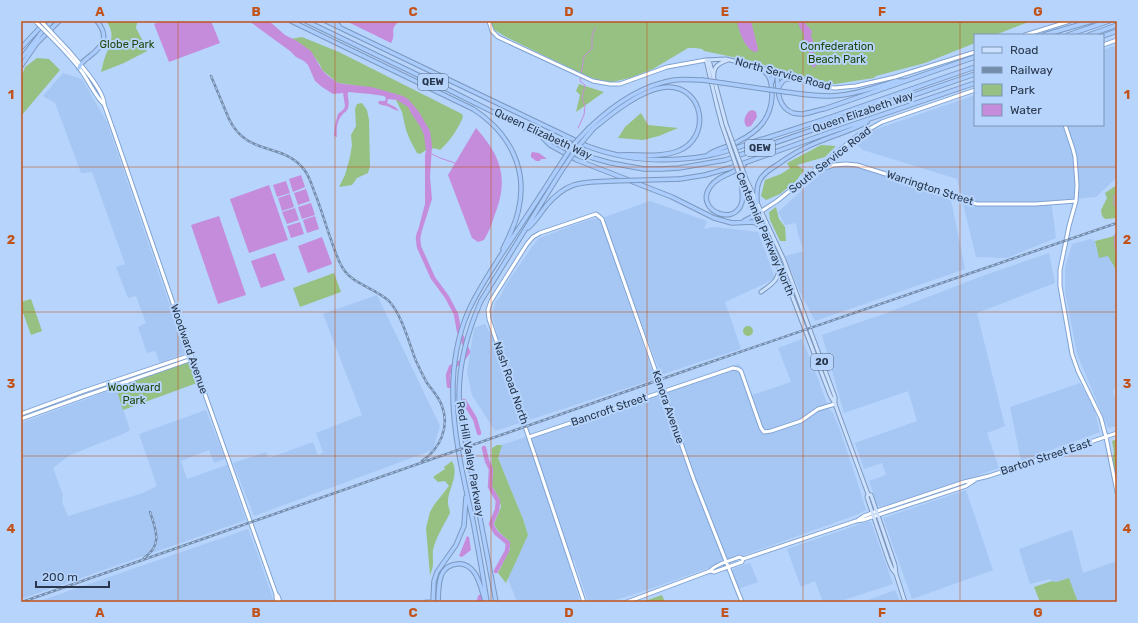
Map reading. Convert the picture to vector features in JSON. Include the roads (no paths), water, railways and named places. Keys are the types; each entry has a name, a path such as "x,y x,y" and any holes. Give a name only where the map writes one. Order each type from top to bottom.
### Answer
{"highway":[{"path":"22,47 43,21"},
{"path":"21,59 52,21"},
{"path":"21,66 37,43 59,21"},
{"path":"80,66 97,51 103,43 104,32 97,21"},
{"path":"291,21 473,109 500,131 514,154 519,169 521,188 520,202 515,223 501,252 500,258"},
{"name":"Queen Elizabeth Way","path":"306,21 578,152 611,163 644,168 679,168 725,160 974,74"},
{"name":"Queen Elizabeth Way","path":"326,21 576,141 601,151 642,160 680,160 708,156 789,131 974,67"},
{"path":"334,21 343,29"},
{"path":"1047,34 1092,21"},
{"path":"1071,34 1109,21"},
{"path":"1092,34 1117,26"},
{"path":"1104,36 1117,31"},
{"path":"777,72 780,100 784,107 794,113 804,114 824,109 974,57"},
{"path":"761,68 769,76 772,85"},
{"path":"708,156 712,152 739,142 763,123 770,109 773,77 777,72"},
{"path":"778,90 781,83 786,79 797,78"},
{"path":"523,233 573,145 589,128 617,105 646,89 674,80 702,80 810,95 832,96 843,95 896,81 906,81"},
{"path":"523,233 554,197 565,188 581,182 680,179 705,176 974,83"},
{"path":"500,258 558,172 593,129 611,114 635,98 656,89 666,87 676,88 685,92 693,100 698,110 700,122 697,133 692,142 687,146 678,151 665,154 615,155"},
{"path":"755,204 758,182 769,170 800,150 860,126 873,118"},
{"path":"540,135 550,145 577,160 672,197 720,221 732,223 756,223 764,228"},
{"path":"744,180 742,200 738,209 727,215 719,214 712,210 708,205 707,199 707,193 710,186 720,178 740,168 746,163"},
{"path":"739,222 759,213"},
{"name":"Red Hill Valley Parkway","path":"496,602 460,413 459,383 466,339 474,316 491,284 523,233"},
{"name":"Red Hill Valley Parkway","path":"487,602 454,425 452,390 454,365 460,337 468,313 477,295 500,258"},
{"path":"432,602 434,581 437,572 456,545 462,532 465,518 466,494"},
{"path":"438,602 439,581 442,574 448,567 458,564 467,566 473,571 478,578 487,602"}],"main road":[{"name":"North Service Road","path":"708,60 728,60 777,72"},
{"name":"Centennial Parkway North","path":"708,60 714,79 724,125"},
{"name":"Centennial Parkway North","path":"708,60 713,92 744,180 759,213 784,260 834,397 835,404"},
{"path":"714,79 715,69 718,65 728,60"},
{"name":"Centennial Parkway North","path":"759,213 788,283 830,395 835,404 868,494 871,495 874,514 892,569 896,574"},
{"path":"761,292 777,278 779,267 778,258"},
{"name":"Centennial Parkway North","path":"874,514 878,516 895,565 896,574 905,602"}],"street":[{"name":"Woodward Avenue","path":"35,21 52,35 80,66 99,90 104,101 192,359 279,602"},
{"name":"Woodward Avenue","path":"43,21 52,35"},
{"path":"489,21 492,31 498,36 579,75 602,83 620,84 667,67 708,60"},
{"path":"1029,34 1070,21"},
{"path":"1104,45 1117,40"},
{"name":"North Service Road","path":"777,72 816,84 836,88 856,86 894,77 974,52"},
{"name":"South Service Road","path":"759,213 777,201 857,136 874,126 974,90"},
{"path":"1065,126 1075,157 1077,185 1076,201 1060,270 1060,286 1072,354 1078,371 1101,418 1117,492"},
{"name":"Warrington Street","path":"806,178 821,169 834,165 846,164 857,165 977,204 1036,204 1076,201"},
{"name":"Nash Road North","path":"584,602 489,319 488,310 491,301 533,237 540,232 596,214"},
{"name":"Kenora Avenue","path":"596,214 602,219 694,481 742,602"},
{"path":"21,414 191,355"},
{"path":"21,419 192,359"},
{"name":"Bancroft Street","path":"529,437 732,368 736,368 742,374 761,428 764,432 771,431 801,420 818,409 835,404"},
{"name":"Barton Street East","path":"627,602 710,571 714,572 742,562 744,559 856,521 864,516 874,514 964,482 975,480 1117,433"},
{"name":"Barton Street East","path":"878,516 966,486 975,480"},
{"path":"908,501 910,505"},
{"name":"Barton Street East","path":"710,571 712,567 726,562 740,558 744,559"},
{"path":"426,602 432,602"}],"water":[{"path":"161,21 211,21 220,43 169,62 154,24"},
{"path":"249,21 269,21 285,35 311,51 322,70 338,83 371,87 403,96 409,100 419,112 430,131 432,146 430,177 432,199 420,237 416,238 425,204 426,151 424,135 408,107 397,100 388,99 387,103 399,111 395,110 378,103 379,101 385,101 386,98 384,96 348,92 348,108 340,117 338,122 337,137 334,136 338,114 344,109 345,106 343,93 333,94 322,87 315,81 308,65 304,61 296,57"},
{"path":"346,21 400,21 394,26 393,40 391,43"},
{"path":"737,21 751,21 758,49 757,52 751,50 745,43"},
{"path":"798,21 804,21 812,31 811,36 816,65 814,68 809,63 809,50 804,41 804,35"},
{"path":"753,110 756,112 757,117 751,126 747,127 744,121 745,117 749,111"},
{"path":"476,128 485,138 497,158 502,178 499,201 492,224 484,240 478,242 472,238 448,175"},
{"path":"532,152 539,153 547,159 536,161 531,157"},
{"path":"301,175 305,187 293,192 289,179"},
{"path":"286,181 290,193 277,197 273,185"},
{"path":"269,185 288,240 249,253 230,199"},
{"path":"306,189 310,201 298,205 294,193"},
{"path":"290,194 294,207 282,211 278,198"},
{"path":"311,203 315,215 302,219 298,207"},
{"path":"295,208 299,220 287,224 282,212"},
{"path":"219,216 246,295 218,304 191,225"},
{"path":"315,216 319,229 307,233 303,220"},
{"path":"300,222 304,234 291,238 287,226"},
{"path":"322,237 332,264 308,273 298,246"},
{"path":"275,253 285,280 261,288 251,261"},
{"path":"467,536 469,537 471,550 462,557 459,556"}],"waterway":[{"path":"578,128 584,115 585,106 582,98 585,85 580,81 584,56 592,49 592,36 595,28"},
{"path":"432,154 455,163"},
{"path":"1117,193 1114,196 1114,204 1117,209"},
{"path":"1117,232 1115,234 1114,242 1117,255"},
{"path":"419,233 419,247 433,278 447,297 456,314 459,331 468,352 461,362 451,367 448,375 449,386"},
{"path":"464,401 475,419 479,433"},
{"path":"484,448 487,461 491,469 490,487 498,501 497,510 491,524 496,533 508,543 507,551 496,571"},
{"path":"479,602 480,597"}],"railway":[{"path":"211,76 229,119 236,131 245,139 254,144 283,154 293,159 302,167 311,182 341,265 350,277 389,301 398,314 416,361 427,383 439,400 444,414 445,422 442,437 434,450 422,461"},
{"path":"22,602 699,366 1117,223"},
{"path":"144,558 154,548 156,542 156,531 150,512"}],"park label":[{"name":"Globe Park","path":"127,44"},
{"name":"Confederation Beach Park","path":"837,52"},
{"name":"Woodward Park","path":"134,393"}]}
